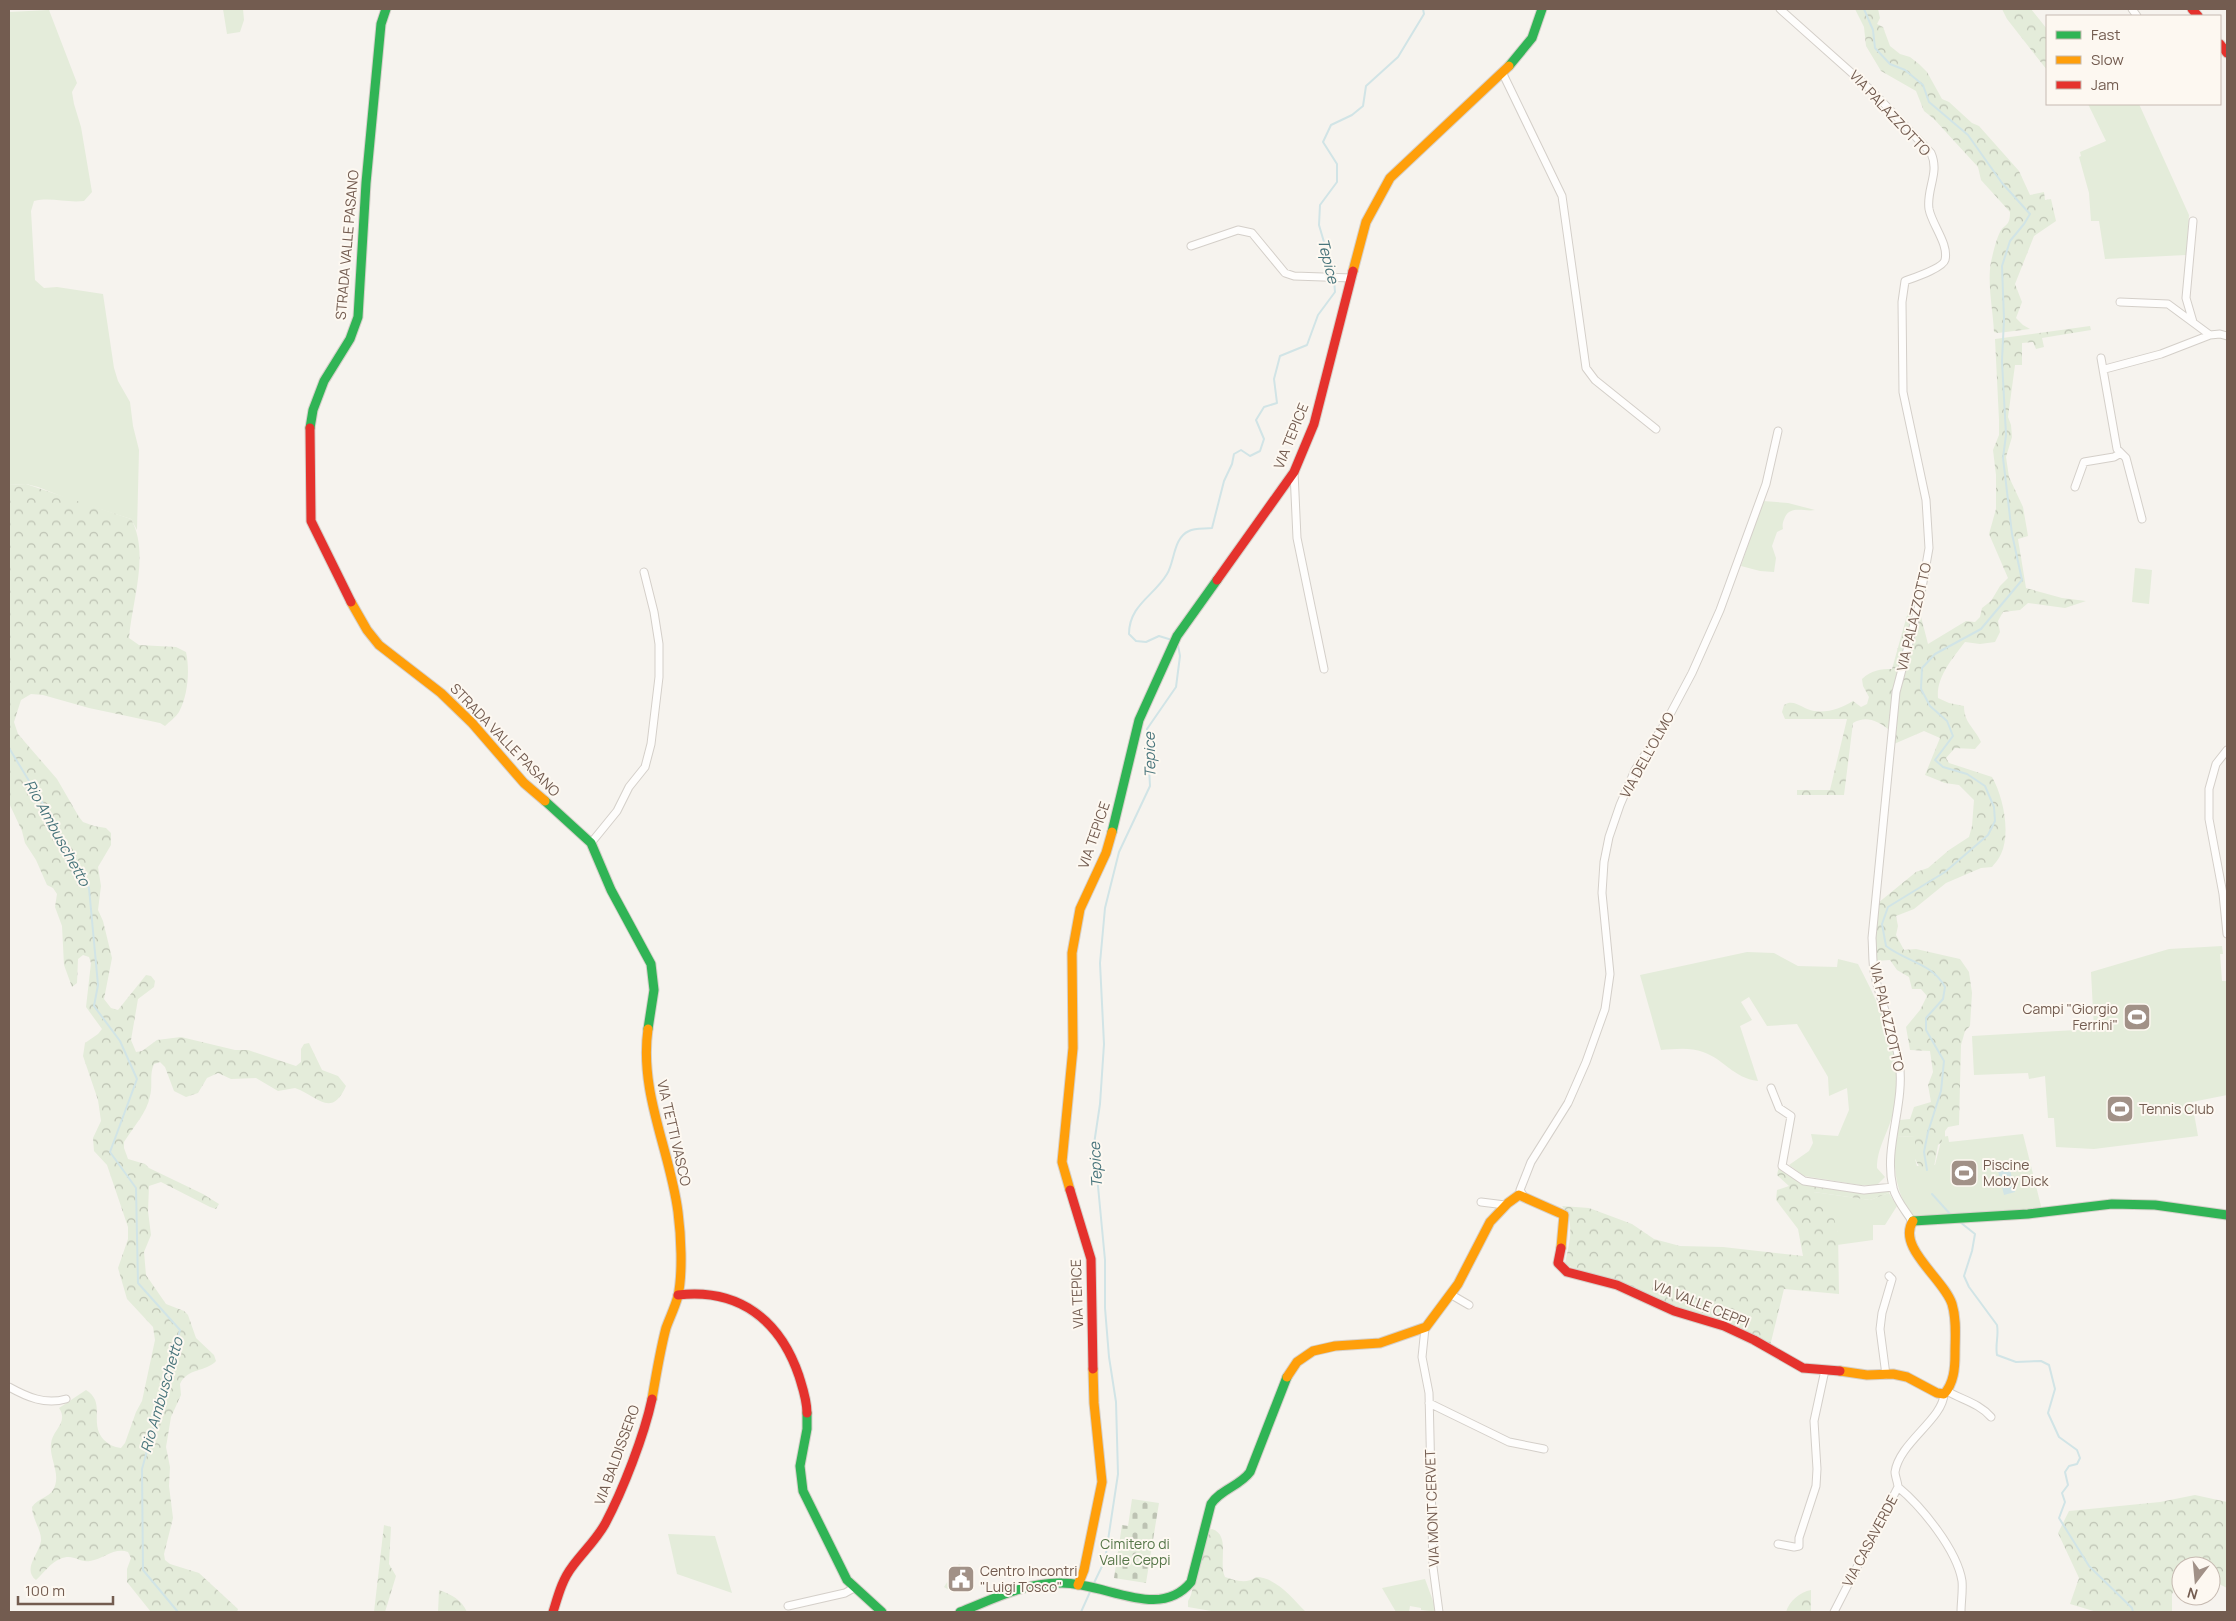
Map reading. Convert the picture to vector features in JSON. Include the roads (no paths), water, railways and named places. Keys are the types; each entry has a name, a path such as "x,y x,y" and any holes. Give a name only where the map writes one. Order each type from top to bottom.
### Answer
{"street":[{"name":"STRADA VALLE PASANO","path":"386,9 381,24 366,183 358,317 350,339 324,381 313,410 309,438 311,521 350,600 379,645 406,668 441,693 472,723 524,783 570,822 591,843"},
{"name":"VIA TEPICE","path":"1081,1586 1101,1494 1102,1475 1094,1402 1091,1259 1062,1162 1062,1146 1074,1048 1072,953 1080,910 1106,853 1121,801 1139,720 1177,636 1294,472 1314,424 1366,222 1390,178 1504,74 1532,38 1542,9"},
{"name":"VIA PALAZZOTTO","path":"1780,9 1872,91 1931,153 1935,162 1929,210 1944,249 1945,260 1942,266 1905,281 1902,302 1903,392 1926,500 1929,548 1917,614 1896,692 1872,938 1874,974 1895,1043 1900,1076 1898,1116 1891,1143 1893,1188 1897,1198 1912,1221"},
{"path":"1504,74 1562,196 1586,368 1595,380 1656,429"},
{"path":"2193,221 2186,298 2193,322"},
{"path":"1191,246 1238,230 1245,230 1252,233 1284,273 1294,276 1352,278"},
{"path":"2120,302 2168,304 2210,335"},
{"path":"2104,369 2161,354 2210,335 2220,334 2227,336"},
{"path":"2101,358 2116,449 2126,458 2142,519"},
{"name":"VIA DELL'OLMO","path":"1523,1195 1520,1190 1530,1162 1568,1103 1586,1062 1605,1009 1610,974 1602,893 1604,862 1612,829 1629,782 1666,722 1692,673 1720,610 1766,484 1778,431"},
{"path":"2075,487 2084,462 2114,457 2121,453"},
{"path":"1294,472 1298,538 1324,670"},
{"path":"591,843 617,811 628,787 645,767 651,744 659,677 659,644 654,612 644,572"},
{"path":"2227,750 2216,764 2208,789 2209,820 2223,894 2227,934"},
{"name":"VIA TETTI VASCO","path":"591,843 611,890 651,964 654,990 646,1044 646,1070 656,1125 670,1163 678,1213 680,1256 678,1295"},
{"path":"1770,1088 1779,1108 1791,1116 1782,1166 1804,1181 1864,1190 1893,1188"},
{"path":"1162,1609 1184,1598 1212,1502 1219,1494 1242,1482 1251,1471 1270,1425 1285,1380 1304,1354 1317,1349 1389,1341 1426,1328 1459,1282 1483,1233 1505,1205 1514,1198 1523,1195"},
{"name":"VIA VALLE CEPPI","path":"1523,1195 1564,1215 1564,1228 1558,1263 1567,1272 1632,1290 1674,1310 1724,1326 1754,1340 1803,1368 1907,1377 1937,1393 1946,1392"},
{"path":"1481,1202 1505,1205"},
{"path":"1991,1416 1978,1405 1963,1401 1946,1392 1954,1372 1955,1330 1953,1309 1950,1298 1939,1280 1919,1259 1910,1233 1909,1226 1912,1221 2066,1211 2112,1204 2155,1205 2227,1215"},
{"path":"1886,1375 1880,1329 1882,1313 1892,1279 1889,1276"},
{"path":"678,1295 696,1293 728,1298 762,1316 777,1332 793,1360 807,1401 807,1430 800,1466 803,1491 847,1580 882,1612"},
{"path":"1450,1294 1469,1305"},
{"name":"VIA BALDISSERO","path":"553,1612 560,1587 572,1567 593,1543 605,1524 621,1491 651,1402 666,1329 678,1295"},
{"name":"VIA MONT CERVET","path":"1426,1328 1422,1357 1429,1404 1433,1567 1439,1612"},
{"path":"1778,1544 1799,1546 1799,1538 1816,1486 1817,1469 1814,1421 1825,1370"},
{"path":"9,1387 36,1400 56,1402 66,1399"},
{"name":"VIA CASAVERDE","path":"1834,1612 1898,1487 1895,1472 1904,1452 1941,1406 1946,1392"},
{"path":"1429,1404 1508,1442 1544,1449"},
{"path":"1898,1487 1913,1500 1947,1545 1962,1580 1962,1612"},
{"path":"960,1612 1031,1586 1059,1583 1081,1586 1144,1609"},
{"path":"788,1606 854,1588"}],"waterway":[{"name":"Tepice","path":"1334,276 1319,225 1320,205 1337,182 1337,164 1323,142 1331,125 1352,115 1363,106 1366,86 1398,57 1424,14 1423,9"},
{"path":"1864,9 1873,30 1875,48 1890,64 1905,70 1923,85 1929,102 1968,135 2002,183 2030,214 2010,241 2002,266 2004,319 2002,361 2006,435 2003,458 2012,534 2022,580 1981,629 1935,654 1922,668 1921,689 1930,706 1947,721 1953,736 1935,760 1943,767 1967,774 1985,786 1994,807 1995,821 1988,835 1945,872 1888,907 1882,924 1886,946 1926,968 1940,979 1945,987 1943,999 1926,1018 1926,1030 1944,1061 1941,1091 1928,1132 1924,1152 1927,1170"},
{"name":"Tepice","path":"1172,640 1159,636 1146,642 1136,641 1129,634 1133,615 1143,601 1162,582 1170,569 1177,544 1184,534 1194,529 1212,528 1224,481 1232,464 1234,454 1241,450 1250,456 1260,451 1264,439 1256,420 1264,407 1277,403 1274,379 1280,356 1307,345 1318,315 1335,292 1334,280"},
{"name":"Tepice","path":"1093,1585 1105,1560 1118,1474 1116,1402 1109,1357 1105,1308 1105,1260 1094,1144 1100,1104 1104,1044 1100,963 1105,908 1119,852 1150,786 1147,729 1176,687 1180,656 1178,645"},
{"name":"Rio Ambuschetto","path":"9,748 48,812 89,888 98,985 94,1006 120,1041 137,1079 110,1152 136,1188 138,1283 180,1330 142,1469 143,1570 178,1612"},
{"path":"1932,1194 1951,1215"},
{"path":"1960,1222 1975,1234 1964,1276 1969,1287 1997,1325 1997,1355 2016,1362 2041,1361 2049,1365 2055,1389 2048,1413 2059,1437 2077,1450 2080,1458 2077,1464 2069,1466 2065,1472 2068,1485 2062,1493 2065,1502 2059,1518 2089,1566 2132,1608 2133,1612"},
{"name":"Tepice","path":"1081,1612 1090,1592"}],"place":[{"name":"Campi \"Giorgio Ferrini\"","path":"2137,1017"},
{"name":"Tennis Club","path":"2120,1109"},
{"name":"Piscine Moby Dick","path":"1964,1173"},
{"name":"Centro Incontri \"Luigi Tosco\"","path":"961,1579"}],"park label":[{"name":"Cimitero di Valle Ceppi","path":"1135,1552"}]}
